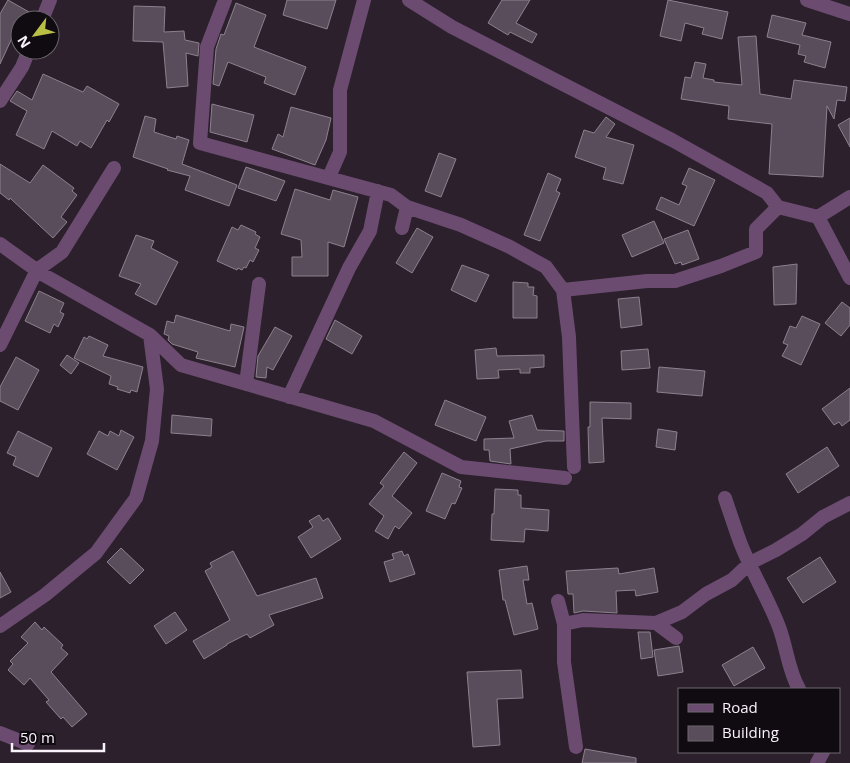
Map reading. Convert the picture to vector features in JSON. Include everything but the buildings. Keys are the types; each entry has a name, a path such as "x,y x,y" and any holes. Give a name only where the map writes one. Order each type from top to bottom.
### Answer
{"street":[{"path":"225,0 206,47 200,143 391,195 407,207 461,224 508,246 546,267 563,290 569,337 574,467"},
{"path":"330,177 340,152 340,90 364,0"},
{"path":"409,0 452,27 656,131 768,192 778,206 818,217 850,278"},
{"path":"808,0 850,14"},
{"path":"0,101 25,60"},
{"path":"0,345 37,270 62,252 114,168"},
{"path":"289,397 349,268 370,231 378,191"},
{"path":"818,217 850,197"},
{"path":"563,290 647,281 676,281 721,266 756,252 756,229 778,206"},
{"path":"402,228 407,207"},
{"path":"0,244 37,270 150,335 181,365 374,421 461,468 565,478"},
{"path":"246,384 259,284"},
{"path":"0,626 45,596 96,553 136,498 152,441 154,424 156,389 150,335"},
{"path":"725,498 740,542 779,626 790,666 800,688"},
{"path":"564,624 583,620 656,623 682,612 706,594 732,580 750,563 776,550 802,534 823,517 850,503"},
{"path":"558,601 564,624 564,662 576,748"},
{"path":"656,623 676,638"},
{"path":"0,733 28,744"}]}
